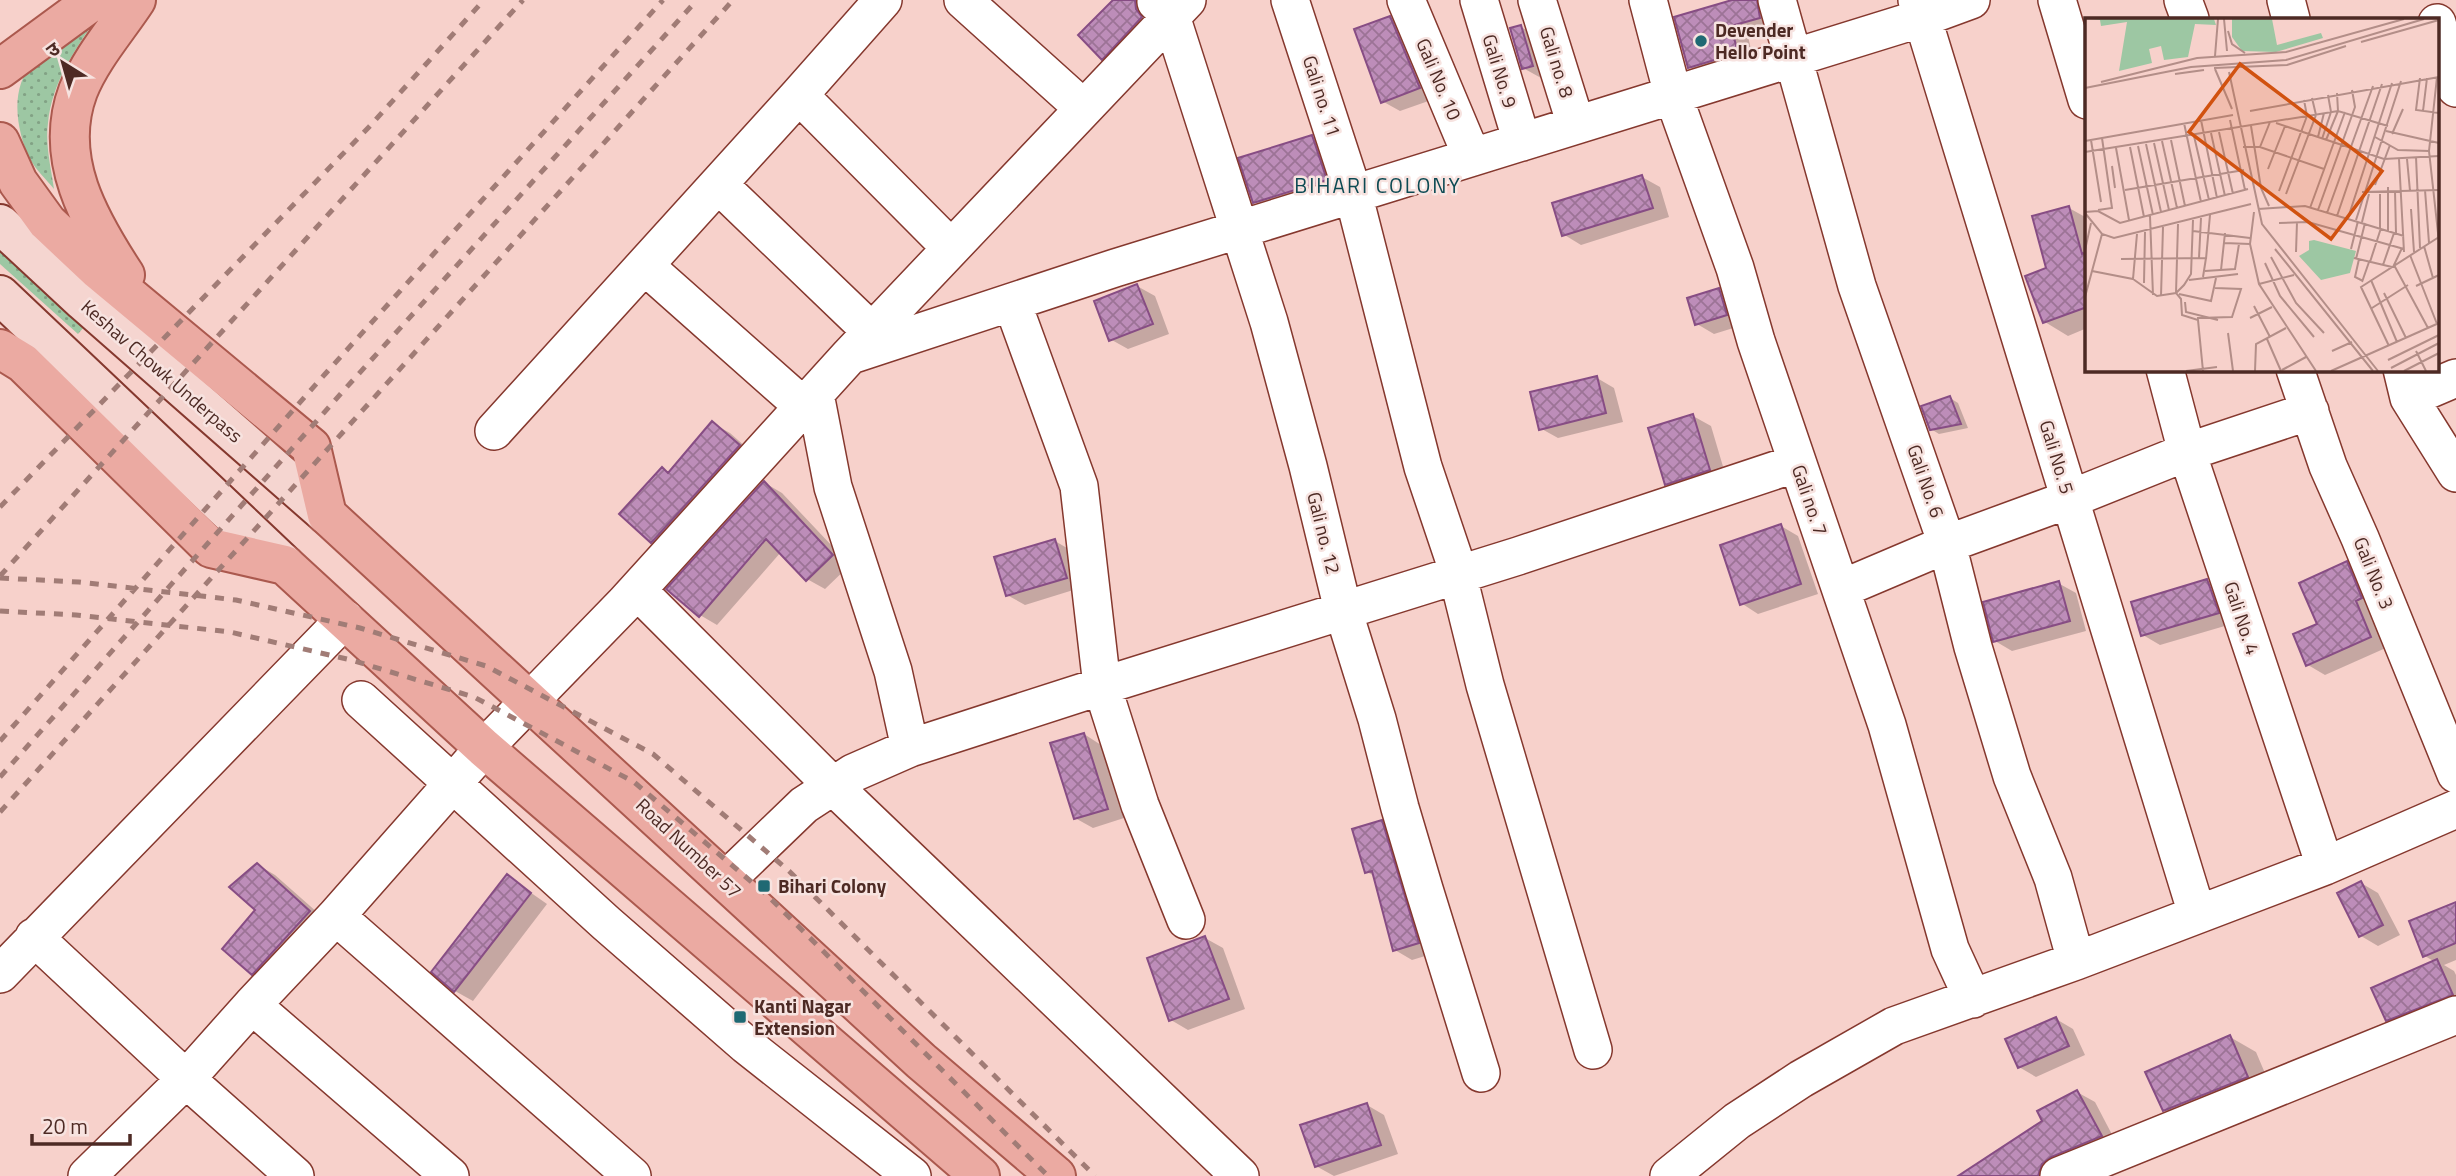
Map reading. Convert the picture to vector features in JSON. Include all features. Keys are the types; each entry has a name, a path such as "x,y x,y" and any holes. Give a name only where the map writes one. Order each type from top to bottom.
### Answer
{"main road":[{"path":"0,69 94,0"},
{"path":"136,0 92,64 79,90 71,115 70,144 71,165 85,207 100,237 149,312"},
{"path":"0,142 18,182 47,222 149,312 311,447 327,514"},
{"name":"Keshav Chowk Underpass","path":"0,224 93,310 327,514"},
{"path":"0,295 285,565 484,748 980,1176"},
{"path":"8,357 211,548 285,565"},
{"name":"Road Number 57","path":"327,514 921,1061 1056,1176"}],"street":[{"path":"495,431 883,0"},
{"path":"963,0 1083,108"},
{"name":"Gali no. 11","path":"1290,0 1353,193 1414,433 1454,556 1485,685 1592,1051"},
{"name":"Gali No. 10","path":"1406,0 1472,157"},
{"name":"Gali No. 9","path":"1479,0 1522,142"},
{"name":"Gali no. 8","path":"1537,0 1576,125"},
{"name":"Gali no. 7","path":"1648,0 1673,95 1735,268 1756,341 1887,725 1950,949 1973,999"},
{"name":"Gali No. 6","path":"1777,0 1857,286 1947,544 1973,647 2008,763 2053,878 2076,961"},
{"path":"861,344 1012,302 1353,193 1673,95 1793,57 1920,9 1971,0"},
{"path":"2057,0 2085,93"},
{"path":"2183,0 2190,18"},
{"path":"2286,0 2291,18"},
{"path":"2429,0 2438,18"},
{"path":"95,1173 336,916 484,748 637,590 809,400 1083,108 1171,5"},
{"name":"Gali no. 12","path":"1171,5 1240,229 1308,466 1343,610 1377,719 1423,889 1481,1073"},
{"name":"Gali No. 5","path":"1920,9 2197,914"},
{"path":"2442,27 2456,88"},
{"path":"799,95 951,248"},
{"path":"719,185 861,344"},
{"path":"645,266 809,400 833,487 893,671 910,748"},
{"path":"1012,302 1079,486 1102,686 1140,805 1186,920"},
{"name":"Gali No. 4","path":"2166,371 2187,452 2325,866"},
{"name":"Gali No. 3","path":"2296,371 2328,466 2456,774"},
{"path":"2456,378 2405,384 2456,473"},
{"path":"1841,589 1947,544 2187,452 2310,411"},
{"path":"725,881 804,805 853,773 910,748 1457,575 1797,463"},
{"path":"637,590 833,786 1240,1176"},
{"path":"0,974 345,619"},
{"path":"361,700 452,785 746,1045 898,1172 929,1132"},
{"path":"1669,1176 1737,1121 1801,1079 1894,1026 2076,961 2325,866 2456,809"},
{"path":"336,916 632,1176"},
{"path":"34,937 295,1176"},
{"path":"252,1005 450,1176"},
{"path":"2059,1176 2456,1015"}],"green space":[{"path":"96,19 65,68 50,108 47,139 54,189 32,163 25,148 17,109 18,96 26,73 34,63"},
{"path":"0,251 84,327 78,334 0,264"}],"building":[{"path":"1113,0 1135,0 1136,9 1142,17 1102,60 1078,35"},
{"name":"Devender Hello Point","path":"1732,0 1757,0 1760,18 1731,26 1738,53 1688,68 1674,17"},
{"path":"1390,16 1420,88 1381,103 1354,29"},
{"path":"1521,25 1533,66 1522,69 1510,28"},
{"path":"1312,135 1327,180 1253,203 1238,158"},
{"path":"1642,175 1653,208 1562,236 1552,203"},
{"path":"2069,206 2082,254 2085,253 2085,308 2043,323 2025,276 2046,268 2032,216"},
{"path":"1137,284 1153,324 1109,341 1094,301"},
{"path":"1719,288 1727,315 1695,325 1687,298"},
{"path":"1597,376 1606,413 1539,430 1530,392"},
{"path":"1950,396 1961,424 1930,430 1921,406"},
{"path":"1693,414 1710,470 1665,485 1648,428"},
{"path":"712,421 740,445 651,543 619,514 662,467 668,473"},
{"path":"764,481 833,555 806,581 766,539 699,617 666,589"},
{"path":"1781,524 1801,584 1740,605 1720,545"},
{"path":"1055,539 1067,578 1006,596 994,557"},
{"path":"2347,561 2362,598 2356,601 2371,637 2306,666 2293,634 2317,624 2299,583"},
{"path":"2207,579 2219,613 2141,636 2131,602"},
{"path":"2059,581 2070,621 1993,642 1983,602"},
{"path":"1084,733 1108,809 1074,819 1050,743"},
{"path":"1382,820 1419,943 1393,951 1372,871 1365,873 1352,829"},
{"path":"257,863 310,911 252,975 222,949 255,910 229,887"},
{"path":"507,874 531,893 454,992 431,972"},
{"path":"2361,881 2383,925 2359,937 2337,893"},
{"path":"2456,902 2456,943 2423,957 2409,921"},
{"path":"1205,936 1229,999 1169,1021 1147,958"},
{"path":"2437,959 2453,995 2386,1021 2371,988"},
{"path":"2056,1017 2069,1046 2018,1068 2005,1039"},
{"path":"2230,1035 2248,1077 2163,1111 2145,1072"},
{"path":"2077,1090 2102,1136 2051,1157 2042,1164 2038,1176 1958,1176 2042,1121 2037,1111"},
{"path":"1367,1103 1381,1145 1315,1167 1300,1125"}],"railway":[{"path":"0,507 369,127 484,0"},
{"path":"0,576 523,0"},
{"path":"0,741 326,373 663,0"},
{"path":"0,777 345,389 697,0"},
{"path":"0,812 733,0"},
{"path":"0,578 79,582 236,600 360,628 486,666 653,754 789,871 1095,1176"},
{"path":"0,611 76,615 230,632 351,660 474,697 634,782 767,895 1048,1176"}],"place":[{"name":"Devender Hello Point","path":"1701,41"},
{"name":"Bihari Colony","path":"764,886"},
{"name":"Kanti Nagar Extension","path":"740,1017"}],"district":[{"name":"BIHARI COLONY","path":"1378,186"}]}
